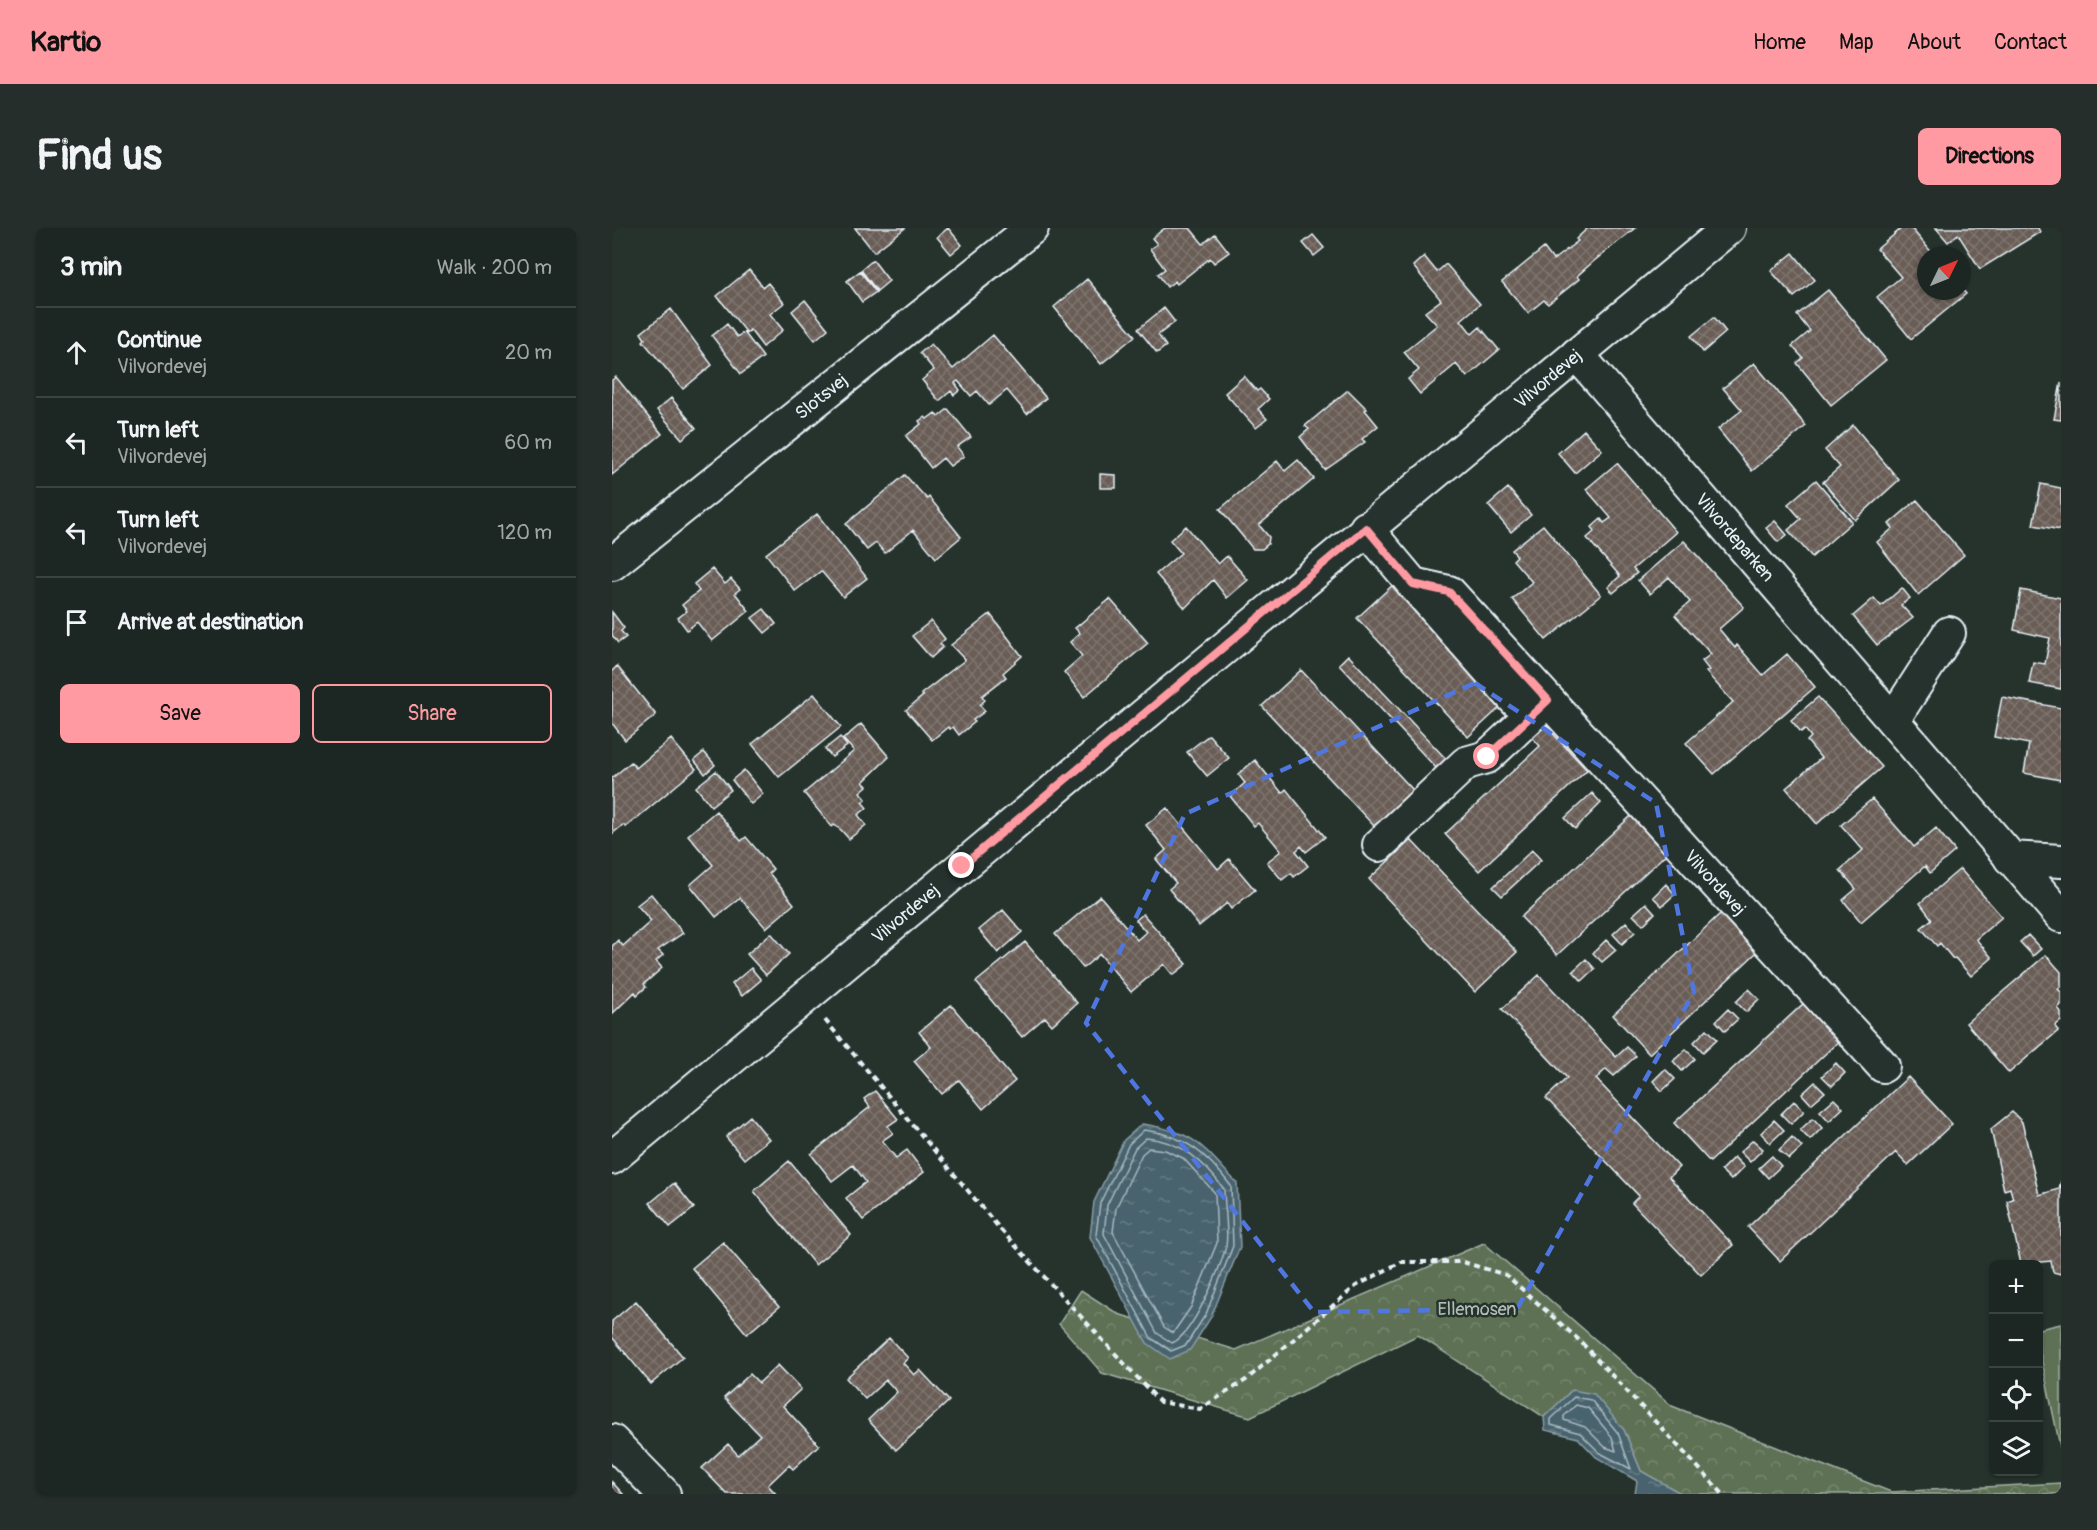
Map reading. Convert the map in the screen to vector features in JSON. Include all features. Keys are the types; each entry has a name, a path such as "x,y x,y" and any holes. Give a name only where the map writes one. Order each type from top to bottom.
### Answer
{"street":[{"name":"Slotsvej","path":"612,564 1032,228"},
{"name":"Vilvordevej","path":"612,1158 1729,228"},
{"name":"Vilvordeparken","path":"1577,354 2061,916"},
{"path":"1366,528 1516,701"},
{"name":"Vilvordevej","path":"1413,584 1449,592 1883,1066"},
{"path":"1893,720 1949,633"},
{"path":"1379,844 1466,763 1487,757 1548,700"},
{"path":"2010,858 2061,861"},
{"path":"612,1441 664,1494"}],"path":[{"path":"806,996 1000,1229 1160,1402 1200,1409 1246,1380 1356,1286 1401,1262 1463,1262 1506,1275 1579,1340 1723,1494"}],"highlighted area":[{"path":"1475,683 1656,803 1694,992 1517,1309 1314,1312 1086,1023 1185,814"}],"green space":[{"name":"Ellemosen","path":"1484,1243 1672,1406 1891,1492 2061,1483 2061,1494 1682,1494 1641,1471 1624,1430 1572,1390 1544,1417 1418,1335 1250,1417 1102,1373 1059,1324 1081,1290 1118,1314 1236,1350"},
{"path":"2061,1324 2061,1451 2043,1366 2043,1328"}],"water":[{"path":"1142,1124 1175,1131 1196,1142 1237,1183 1240,1247 1211,1317 1190,1350 1170,1359 1147,1343 1090,1237 1094,1202 1124,1140"},
{"path":"1572,1390 1594,1394 1624,1430 1641,1471 1682,1494 1635,1494 1637,1481 1596,1457 1578,1438 1545,1430 1544,1417"}],"building":[{"path":"855,228 905,228 874,252"},
{"path":"948,228 962,245 951,254 937,237"},
{"path":"1165,228 1190,228 1203,244 1215,234 1229,252 1214,263 1210,258 1177,284 1175,281 1167,287 1158,274 1165,269 1150,249 1157,244 1152,238"},
{"path":"1588,228 1635,228 1594,261 1577,276 1579,279 1548,304 1544,300 1528,313 1502,282 1544,248 1553,260 1578,241 1576,239"},
{"path":"1902,228 1911,228 1926,246 1917,246 1917,300 1959,300 1911,339 1877,297 1901,277 1877,249"},
{"path":"1936,228 2038,228 2040,232 1980,269 1971,255 1971,246 1966,246 1958,234 1948,242"},
{"path":"1313,235 1324,248 1314,256 1303,243"},
{"path":"1793,253 1815,280 1794,297 1771,271"},
{"path":"1424,256 1437,272 1446,264 1480,304 1461,320 1472,334 1480,327 1499,350 1467,377 1456,364 1420,394 1408,379 1419,370 1404,352 1437,325 1425,312 1441,300 1413,266"},
{"path":"873,260 889,281 877,291 861,270"},
{"path":"749,270 763,287 768,283 784,303 770,314 783,330 763,347 750,330 747,333 717,296"},
{"path":"860,271 876,292 862,302 847,281"},
{"path":"1087,279 1135,336 1101,364 1054,307"},
{"path":"1828,290 1886,360 1831,405 1797,363 1803,358 1792,346 1810,331 1797,315"},
{"path":"805,300 828,329 815,340 792,311"},
{"path":"1164,308 1175,322 1158,335 1166,346 1157,353 1138,329"},
{"path":"671,309 712,365 683,389 643,341 645,339 641,333"},
{"path":"1714,317 1726,332 1703,352 1691,336"},
{"path":"727,324 737,337 744,332 763,357 741,374 712,336"},
{"path":"993,335 1046,398 1027,414 1007,390 989,405 977,391 971,396 958,381 955,383 960,390 954,395 951,391 939,401 922,380 934,370 920,353 931,344 953,369"},
{"path":"1754,363 1806,426 1752,471 1718,429 1742,410 1723,388"},
{"path":"1244,376 1257,391 1260,389 1269,399 1258,409 1267,419 1256,428 1225,393"},
{"path":"616,377 662,434 612,475 612,380"},
{"path":"2061,383 2061,420 2054,419"},
{"path":"1348,390 1367,409 1365,410 1378,426 1362,439 1365,442 1325,470 1300,437 1309,429 1305,426"},
{"path":"671,398 696,428 682,439 657,410"},
{"path":"948,409 971,437 957,447 964,456 950,466 943,458 931,468 906,436 921,424 919,421 925,417 927,419 935,413 938,417"},
{"path":"1853,425 1899,480 1855,520 1823,482 1840,467 1825,450"},
{"path":"1584,430 1602,450 1575,473 1558,453"},
{"path":"1298,460 1314,479 1259,525 1269,537 1268,544 1262,549 1253,549 1220,509 1277,461 1285,471"},
{"path":"1617,463 1676,532 1633,569 1637,573 1613,593 1608,587 1620,576 1587,538 1595,531 1592,527 1601,519 1604,523 1611,518 1586,489"},
{"path":"1100,474 1116,475 1116,488 1100,488"},
{"path":"905,475 927,499 929,497 961,537 936,558 913,530 885,553 876,543 867,550 846,524"},
{"path":"1816,480 1852,522 1812,557 1788,530 1801,519 1788,504"},
{"path":"2041,484 2061,488 2061,530 2033,525"},
{"path":"1508,488 1531,515 1511,532 1488,505"},
{"path":"1917,500 1964,555 1918,595 1877,542 1893,528 1889,524"},
{"path":"817,514 867,578 843,597 821,571 795,591 766,554"},
{"path":"1775,521 1787,535 1778,542 1766,528"},
{"path":"1543,525 1601,595 1546,640 1512,599 1532,582 1513,560 1517,556 1512,550"},
{"path":"1186,526 1218,564 1227,556 1248,580 1227,598 1213,580 1185,608 1156,574 1181,553 1170,540"},
{"path":"1684,541 1744,607 1719,629 1735,648 1737,645 1763,675 1787,654 1815,687 1714,774 1686,743 1733,702 1706,672 1709,670 1702,661 1711,654 1675,615 1690,602 1669,577 1650,594 1638,580"},
{"path":"712,569 725,584 731,579 740,589 735,593 749,611 712,641 697,622 687,630 678,618 687,611 682,605 699,591 694,584"},
{"path":"1396,582 1507,701 1468,737 1357,618"},
{"path":"1902,588 1910,598 1901,605 1913,618 1877,645 1853,616 1874,598 1881,606"},
{"path":"2021,590 2061,598 2061,689 2029,683 2033,662 2045,664 2050,638 2014,630"},
{"path":"1110,599 1148,643 1084,697 1064,672 1082,656 1070,642 1080,633 1075,628"},
{"path":"764,609 776,624 765,633 752,618"},
{"path":"612,612 624,628 621,631 626,637 618,643 612,635"},
{"path":"990,614 1022,656 1003,673 1006,677 982,696 985,700 980,705 985,711 973,720 975,722 959,735 953,727 950,729 948,727 932,740 906,710 923,696 921,694 965,660 951,645"},
{"path":"931,621 945,639 940,644 943,647 931,658 912,636"},
{"path":"1348,655 1447,760 1437,769 1339,664"},
{"path":"617,666 656,715 625,740 612,723 612,671"},
{"path":"1301,670 1413,790 1374,826 1262,706"},
{"path":"814,694 841,727 779,777 752,744"},
{"path":"1818,697 1882,767 1817,824 1786,788 1821,758 1807,741 1811,737 1805,729 1801,732 1791,720"},
{"path":"2002,697 2061,708 2061,780 2024,773 2029,744 1994,737"},
{"path":"1543,723 1587,770 1479,871 1445,834 1540,746 1530,735"},
{"path":"861,724 889,757 863,782 867,786 860,792 866,799 862,802 867,808 858,815 866,825 849,839 834,825 832,827 804,793 854,751 843,739"},
{"path":"1209,735 1229,758 1207,776 1187,752"},
{"path":"840,737 847,746 832,757 825,749"},
{"path":"671,739 696,769 626,827 623,825 612,834 612,778 631,762 636,768"},
{"path":"704,752 715,765 705,774 694,760"},
{"path":"1255,760 1282,793 1286,789 1325,837 1306,852 1301,846 1296,851 1308,866 1294,877 1291,873 1282,880 1267,862 1281,851 1258,823 1254,826 1230,796 1245,783 1238,774"},
{"path":"744,770 763,794 751,804 732,780"},
{"path":"716,771 731,790 711,806 696,787"},
{"path":"1592,793 1601,803 1575,829 1565,818"},
{"path":"1872,799 1914,847 1936,828 1955,851 1930,873 1925,866 1861,922 1843,900 1856,889 1840,870 1863,850 1841,825"},
{"path":"1167,808 1218,869 1229,859 1255,890 1231,909 1227,903 1199,926 1169,889 1176,883 1156,859 1166,850 1146,825"},
{"path":"716,811 741,841 746,837 773,869 769,873 794,904 766,928 740,898 716,917 690,885 713,865 688,835"},
{"path":"1631,816 1666,854 1557,955 1521,917"},
{"path":"1411,840 1517,952 1475,992 1369,879"},
{"path":"1532,850 1541,860 1502,896 1493,887"},
{"path":"1960,869 2002,917 1976,939 1992,958 1971,976 1940,943 1937,946 1921,928 1932,919 1920,903"},
{"path":"1666,884 1675,894 1662,906 1653,897"},
{"path":"651,894 683,933 658,950 663,955 656,961 662,968 644,984 646,987 637,995 635,992 612,1014 612,946 618,940 623,946 651,921 637,905"},
{"path":"1100,896 1137,940 1146,932 1136,920 1143,914 1187,964 1173,975 1164,964 1131,992 1100,954 1083,968 1055,934"},
{"path":"1646,903 1655,913 1643,925 1633,915"},
{"path":"1003,910 1022,932 998,953 979,930"},
{"path":"1721,913 1757,952 1649,1054 1613,1015"},
{"path":"1626,922 1635,932 1622,944 1613,934"},
{"path":"771,933 789,954 766,975 747,954"},
{"path":"2028,935 2041,949 2033,956 2020,942"},
{"path":"1606,940 1616,950 1602,962 1593,953"},
{"path":"1025,942 1077,1003 1052,1025 1045,1017 1022,1037 976,982"},
{"path":"2046,955 2061,972 2061,986 2058,989 2061,992 2061,1005 2058,1008 2061,1012 2061,1021 2055,1026 2058,1031 2009,1073 1966,1023"},
{"path":"1586,959 1595,969 1582,981 1573,971"},
{"path":"751,968 761,980 742,996 732,984"},
{"path":"1539,975 1616,1057 1627,1047 1636,1056 1614,1076 1606,1069 1596,1079 1679,1167 1669,1177 1733,1245 1701,1275 1632,1203 1639,1196 1546,1098 1567,1078 1502,1009"},
{"path":"1749,989 1759,999 1746,1012 1736,1002"},
{"path":"1805,1002 1840,1040 1710,1162 1674,1123"},
{"path":"951,1005 1015,1081 983,1109 959,1080 942,1094 914,1061 931,1047 919,1032"},
{"path":"1728,1009 1738,1019 1725,1031 1716,1021"},
{"path":"1707,1029 1717,1039 1703,1052 1694,1042"},
{"path":"1686,1049 1695,1059 1682,1071 1673,1061"},
{"path":"1836,1063 1845,1073 1832,1086 1822,1076"},
{"path":"1665,1069 1675,1079 1662,1091 1653,1081"},
{"path":"1908,1077 1952,1124 1908,1165 1896,1152 1780,1261 1748,1227"},
{"path":"1815,1082 1825,1092 1811,1104 1802,1094"},
{"path":"875,1091 898,1119 888,1126 893,1133 882,1141 896,1158 907,1150 924,1172 863,1220 846,1198 866,1182 853,1165 832,1181 811,1154 870,1107 864,1099"},
{"path":"1834,1099 1843,1108 1829,1121 1820,1111"},
{"path":"1794,1101 1804,1111 1791,1124 1781,1114"},
{"path":"2012,1112 2022,1122 2039,1195 2059,1189 2061,1181 2061,1274 2053,1272 2051,1261 2020,1260 2007,1201 2013,1199 2010,1188 2004,1190 1991,1129"},
{"path":"750,1116 769,1139 744,1159 726,1137"},
{"path":"1813,1118 1822,1128 1810,1140 1800,1130"},
{"path":"1774,1120 1784,1130 1770,1143 1761,1133"},
{"path":"1792,1137 1802,1147 1789,1159 1779,1150"},
{"path":"1753,1140 1763,1149 1750,1162 1740,1152"},
{"path":"1772,1156 1781,1166 1768,1178 1759,1168"},
{"path":"1734,1157 1744,1167 1731,1180 1721,1170"},
{"path":"789,1161 851,1235 815,1265 754,1191"},
{"path":"674,1183 694,1208 670,1227 650,1203"},
{"path":"723,1242 779,1307 747,1334 692,1268"},
{"path":"636,1301 683,1357 651,1384 612,1337 612,1321"},
{"path":"889,1338 908,1358 903,1363 914,1375 920,1370 949,1401 896,1450 868,1420 897,1392 886,1380 865,1399 846,1378"},
{"path":"778,1365 801,1389 783,1406 819,1445 793,1469 789,1465 768,1485 776,1494 727,1494 702,1468 728,1444 738,1455 760,1435 724,1398 750,1374 759,1383"},
{"path":"612,1482 623,1494 612,1494"}],"route":[{"path":"962,866 1366,528 1413,584 1449,592 1548,700 1487,757"}]}
